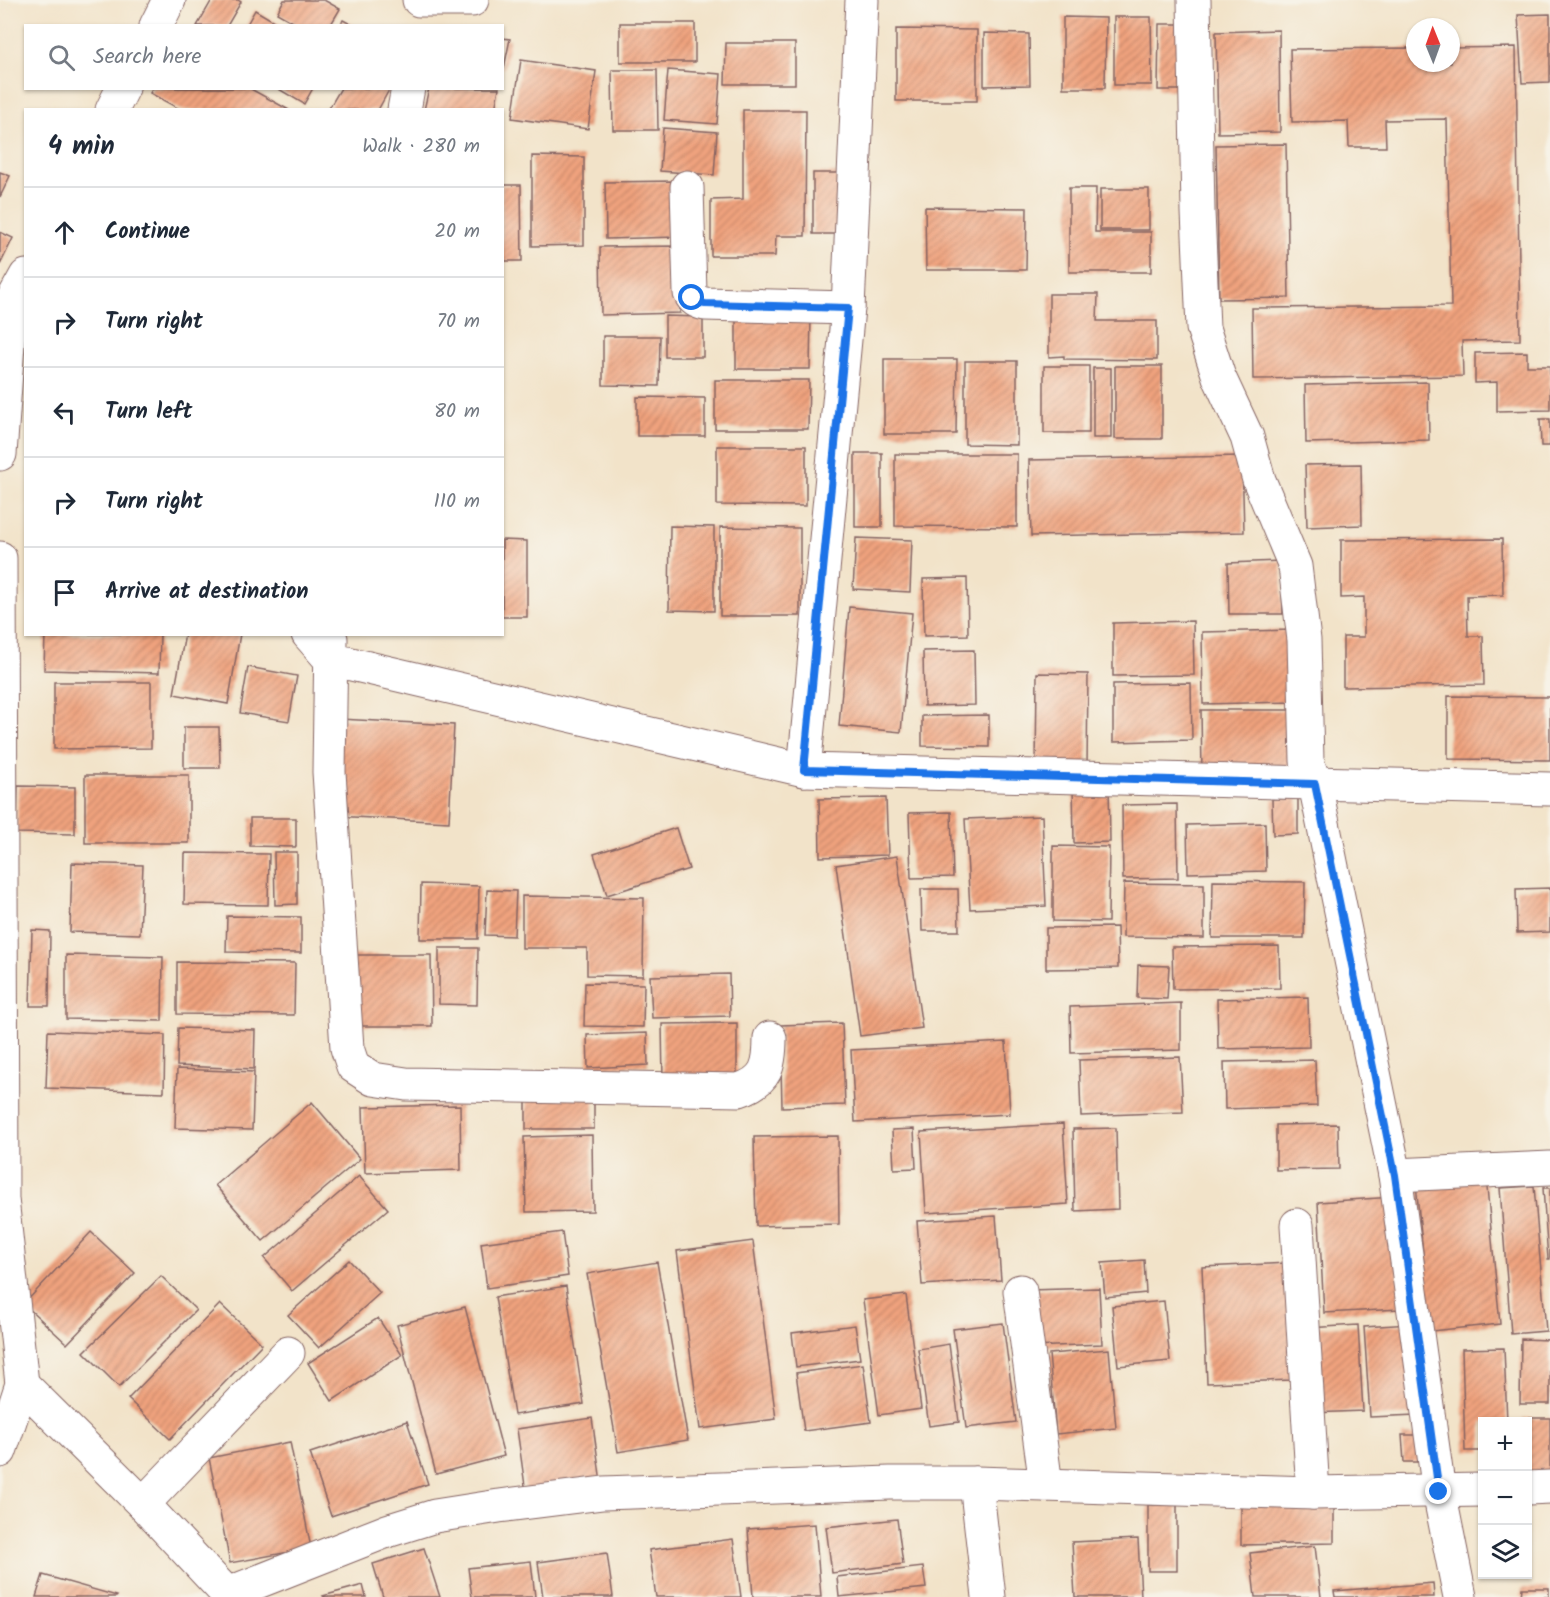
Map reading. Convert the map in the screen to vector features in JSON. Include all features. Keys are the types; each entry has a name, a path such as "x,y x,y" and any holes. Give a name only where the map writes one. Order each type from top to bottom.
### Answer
{"street":[{"path":"157,24 169,0"},
{"path":"422,9 471,0"},
{"path":"804,770 848,308 862,0"},
{"path":"1194,0 1197,212 1203,328 1219,377 1247,437 1259,480 1295,566 1304,640 1307,761 1315,784 1395,1175 1439,1492 1460,1597"},
{"path":"113,108 122,90"},
{"path":"404,108 408,90"},
{"path":"687,188 690,293 697,302 848,308"},
{"path":"0,454 16,356 12,293"},
{"path":"0,558 1,1199 22,1384 0,1450"},
{"path":"311,636 330,647 804,770 1550,789"},
{"path":"330,647 329,772 347,1048 353,1066 373,1079 406,1084 739,1090 753,1086 761,1078 770,1054 770,1038"},
{"path":"1395,1175 1550,1168"},
{"path":"1297,1225 1313,1493"},
{"path":"1020,1291 1046,1485"},
{"path":"143,1504 288,1353"},
{"path":"22,1384 143,1504 229,1595 387,1531 435,1516 603,1493 890,1483 976,1483 1313,1493 1478,1490"},
{"path":"976,1483 988,1597"},
{"path":"1532,1488 1550,1487"}],"building":[{"path":"212,0 241,2 228,24 198,24"},
{"path":"284,0 324,0 340,9 331,24 296,24 277,13"},
{"path":"255,10 279,24 247,24"},
{"path":"1550,14 1550,82 1522,83 1518,15"},
{"path":"1063,17 1106,18 1105,88 1063,88"},
{"path":"1114,17 1151,17 1152,85 1114,85"},
{"path":"620,23 695,23 695,62 620,62"},
{"path":"1159,24 1186,24 1186,90 1158,90"},
{"path":"896,29 977,30 977,101 896,101"},
{"path":"1279,30 1280,132 1218,133 1216,32"},
{"path":"984,33 1029,34 1030,85 984,86"},
{"path":"504,38 510,39 504,68"},
{"path":"726,43 795,43 795,84 725,84"},
{"path":"1516,47 1520,340 1462,341 1463,376 1253,379 1252,308 1451,306 1447,119 1385,120 1386,147 1349,147 1348,121 1292,122 1290,49 1406,48 1406,72 1460,72 1460,48"},
{"path":"521,60 596,71 588,129 512,118"},
{"path":"612,70 657,70 658,130 613,130"},
{"path":"668,70 721,74 717,124 664,120"},
{"path":"152,90 253,90 285,108 177,108 150,93"},
{"path":"280,90 312,90 304,104"},
{"path":"340,90 389,90 379,108 329,108"},
{"path":"429,90 499,90 495,108 424,108"},
{"path":"743,110 806,110 805,236 776,236 775,256 711,256 711,200 743,199"},
{"path":"663,128 717,132 714,175 660,171"},
{"path":"1286,144 1289,298 1219,299 1216,145"},
{"path":"532,156 584,157 584,245 532,246"},
{"path":"0,172 10,176 0,197"},
{"path":"813,173 847,173 846,234 813,234"},
{"path":"676,181 677,237 606,239 605,182"},
{"path":"504,185 521,185 522,261 504,261"},
{"path":"1069,188 1096,188 1095,232 1151,232 1151,272 1069,272"},
{"path":"1100,189 1149,189 1149,230 1100,230"},
{"path":"925,207 1027,208 1026,270 926,270"},
{"path":"0,232 13,238 0,265"},
{"path":"679,246 680,313 601,315 600,247"},
{"path":"1049,294 1098,294 1097,321 1157,321 1157,360 1049,357"},
{"path":"736,314 811,315 810,369 736,369"},
{"path":"665,316 703,317 703,357 665,357"},
{"path":"603,336 660,336 659,386 603,385"},
{"path":"1527,352 1527,366 1550,366 1550,410 1497,411 1497,382 1475,383 1475,353"},
{"path":"884,359 957,359 956,434 884,434"},
{"path":"965,361 1017,361 1017,445 965,444"},
{"path":"1044,366 1089,366 1089,433 1044,433"},
{"path":"1115,366 1162,366 1162,439 1115,439"},
{"path":"1093,368 1111,368 1111,438 1093,438"},
{"path":"715,380 809,380 808,429 715,429"},
{"path":"1428,382 1429,440 1306,443 1305,385"},
{"path":"637,397 705,398 705,436 637,436"},
{"path":"1540,419 1550,419 1550,446 1541,446"},
{"path":"717,446 806,446 806,506 717,505"},
{"path":"855,453 882,453 882,527 855,527"},
{"path":"895,454 1017,454 1017,527 895,526"},
{"path":"1242,456 1244,532 1031,536 1029,460"},
{"path":"1361,464 1362,525 1307,527 1305,465"},
{"path":"670,526 714,527 714,611 669,610"},
{"path":"720,527 800,528 800,616 720,616"},
{"path":"856,538 912,540 910,592 853,589"},
{"path":"1502,539 1503,595 1467,596 1468,636 1483,636 1484,685 1343,687 1343,637 1364,637 1364,597 1341,598 1341,540"},
{"path":"504,540 527,541 527,617 504,617"},
{"path":"1281,561 1283,614 1229,614 1228,563"},
{"path":"967,578 968,635 924,636 923,579"},
{"path":"849,607 912,613 901,732 839,726"},
{"path":"1193,621 1194,675 1113,676 1113,623"},
{"path":"1293,630 1294,702 1203,704 1202,632"},
{"path":"45,636 160,636 159,673 44,670"},
{"path":"185,636 240,636 228,704 174,694"},
{"path":"974,650 975,705 924,706 923,651"},
{"path":"248,667 297,676 289,721 240,713"},
{"path":"1037,673 1088,674 1087,769 1036,769"},
{"path":"54,682 151,682 151,748 54,749"},
{"path":"1191,683 1192,740 1113,742 1113,684"},
{"path":"1448,696 1550,697 1550,760 1448,759"},
{"path":"1201,710 1291,710 1292,774 1202,774"},
{"path":"989,715 989,747 922,746 922,716"},
{"path":"339,719 454,725 449,822 334,816"},
{"path":"184,727 219,727 220,768 184,768"},
{"path":"85,775 189,775 189,843 85,843"},
{"path":"1073,784 1109,784 1110,842 1074,843"},
{"path":"18,786 75,787 75,834 17,833"},
{"path":"886,798 888,855 820,857 819,799"},
{"path":"1298,798 1298,834 1273,835 1272,799"},
{"path":"1177,804 1178,878 1123,879 1122,805"},
{"path":"951,812 953,877 911,878 909,813"},
{"path":"1042,816 1046,906 970,909 965,819"},
{"path":"250,818 296,818 296,847 250,846"},
{"path":"1265,823 1266,871 1188,873 1187,825"},
{"path":"676,828 689,869 607,895 594,854"},
{"path":"1053,846 1109,847 1108,922 1053,921"},
{"path":"274,852 297,852 297,904 275,905"},
{"path":"185,853 269,854 268,905 184,904"},
{"path":"897,856 922,1028 860,1036 836,865"},
{"path":"72,863 143,865 140,934 70,932"},
{"path":"1213,881 1305,882 1304,938 1212,938"},
{"path":"1124,883 1204,884 1204,938 1123,937"},
{"path":"421,884 479,886 478,939 420,939"},
{"path":"1550,888 1550,932 1517,933 1516,889"},
{"path":"921,889 958,889 959,931 922,931"},
{"path":"487,890 516,891 514,936 485,935"},
{"path":"522,896 644,898 643,976 587,975 587,948 522,948"},
{"path":"227,916 301,917 301,953 226,952"},
{"path":"1117,927 1118,968 1046,969 1046,928"},
{"path":"32,930 50,931 49,1006 30,1006"},
{"path":"1279,946 1280,988 1173,989 1172,947"},
{"path":"439,948 478,948 477,1005 439,1004"},
{"path":"66,955 163,957 162,1021 66,1019"},
{"path":"350,955 431,955 432,1026 350,1026"},
{"path":"177,962 295,963 294,1015 177,1014"},
{"path":"1138,965 1169,966 1167,999 1137,998"},
{"path":"729,974 730,1016 652,1018 650,976"},
{"path":"585,983 644,984 643,1027 584,1026"},
{"path":"1308,997 1309,1047 1218,1049 1217,999"},
{"path":"1181,1003 1181,1050 1071,1053 1070,1007"},
{"path":"737,1023 737,1081 663,1081 662,1024"},
{"path":"842,1023 845,1105 782,1107 780,1025"},
{"path":"178,1028 255,1030 254,1069 177,1066"},
{"path":"48,1031 165,1035 164,1092 46,1088"},
{"path":"647,1033 648,1065 588,1068 587,1035"},
{"path":"1006,1042 1010,1114 855,1122 851,1050"},
{"path":"1180,1057 1183,1112 1081,1116 1079,1060"},
{"path":"1315,1060 1317,1106 1225,1109 1224,1062"},
{"path":"177,1069 254,1072 252,1130 175,1128"},
{"path":"526,1098 594,1098 594,1129 526,1129"},
{"path":"312,1102 360,1159 263,1241 215,1185"},
{"path":"460,1105 461,1170 365,1173 363,1107"},
{"path":"1063,1124 1068,1204 926,1213 921,1132"},
{"path":"1338,1124 1339,1169 1276,1170 1276,1125"},
{"path":"1116,1128 1118,1209 1075,1211 1073,1129"},
{"path":"914,1129 916,1168 894,1169 892,1130"},
{"path":"592,1135 593,1211 526,1212 524,1137"},
{"path":"838,1136 839,1224 756,1226 754,1137"},
{"path":"359,1176 388,1209 292,1291 264,1258"},
{"path":"1486,1177 1500,1324 1431,1331 1416,1184"},
{"path":"1534,1186 1546,1331 1511,1334 1500,1188"},
{"path":"1543,1188 1550,1188 1550,1259 1548,1259"},
{"path":"1394,1197 1400,1309 1324,1313 1318,1202"},
{"path":"996,1216 1001,1280 922,1285 917,1221"},
{"path":"91,1232 135,1273 67,1344 24,1304"},
{"path":"562,1232 568,1276 487,1288 481,1243"},
{"path":"753,1241 776,1419 700,1429 677,1251"},
{"path":"349,1260 380,1293 319,1348 288,1315"},
{"path":"1144,1260 1146,1293 1105,1297 1102,1263"},
{"path":"657,1262 688,1440 618,1452 587,1274"},
{"path":"1287,1263 1292,1380 1207,1383 1202,1267"},
{"path":"161,1276 196,1310 119,1387 84,1352"},
{"path":"566,1286 584,1404 514,1415 495,1297"},
{"path":"1099,1288 1102,1344 1032,1347 1029,1290"},
{"path":"906,1295 921,1409 879,1415 863,1300"},
{"path":"1164,1301 1170,1361 1118,1366 1112,1306"},
{"path":"220,1304 262,1344 170,1439 128,1399"},
{"path":"465,1307 504,1456 436,1474 397,1325"},
{"path":"378,1318 402,1355 332,1401 308,1363"},
{"path":"1003,1323 1016,1422 966,1428 953,1329"},
{"path":"1410,1324 1416,1415 1370,1417 1364,1327"},
{"path":"855,1325 860,1359 796,1367 792,1333"},
{"path":"1358,1325 1363,1411 1311,1413 1307,1328"},
{"path":"1521,1339 1550,1340 1550,1404 1520,1404"},
{"path":"949,1344 959,1422 929,1426 918,1349"},
{"path":"1504,1348 1507,1417 1478,1417 1478,1451 1465,1451 1462,1349"},
{"path":"1109,1349 1116,1428 1056,1434 1049,1354"},
{"path":"863,1364 871,1422 804,1431 796,1373"},
{"path":"592,1418 601,1482 526,1493 517,1429"},
{"path":"1532,1418 1550,1418 1550,1480 1532,1481"},
{"path":"407,1421 428,1484 331,1516 310,1453"},
{"path":"1402,1435 1425,1435 1426,1462 1404,1462"},
{"path":"290,1442 311,1548 230,1563 209,1458"},
{"path":"1334,1501 1334,1543 1241,1545 1241,1503"},
{"path":"1148,1505 1177,1505 1177,1571 1148,1571"},
{"path":"897,1519 903,1564 832,1573 826,1527"},
{"path":"815,1524 821,1597 753,1597 748,1529"},
{"path":"733,1539 741,1597 656,1597 649,1550"},
{"path":"1138,1539 1141,1597 1075,1597 1072,1542"},
{"path":"1315,1546 1321,1597 1255,1597 1250,1553"},
{"path":"424,1548 440,1597 383,1597 373,1564"},
{"path":"607,1553 613,1597 543,1597 538,1562"},
{"path":"531,1561 535,1597 472,1597 468,1568"},
{"path":"923,1567 926,1588 839,1597 837,1577"},
{"path":"43,1575 117,1596 36,1597"},
{"path":"1433,1583 1434,1597 1335,1597 1334,1591"},
{"path":"363,1585 366,1597 323,1596"},
{"path":"1522,1588 1549,1588 1549,1597 1521,1597"}],"route":[{"path":"692,298 705,304 848,308 804,770 1315,784 1395,1175 1439,1492"}]}
